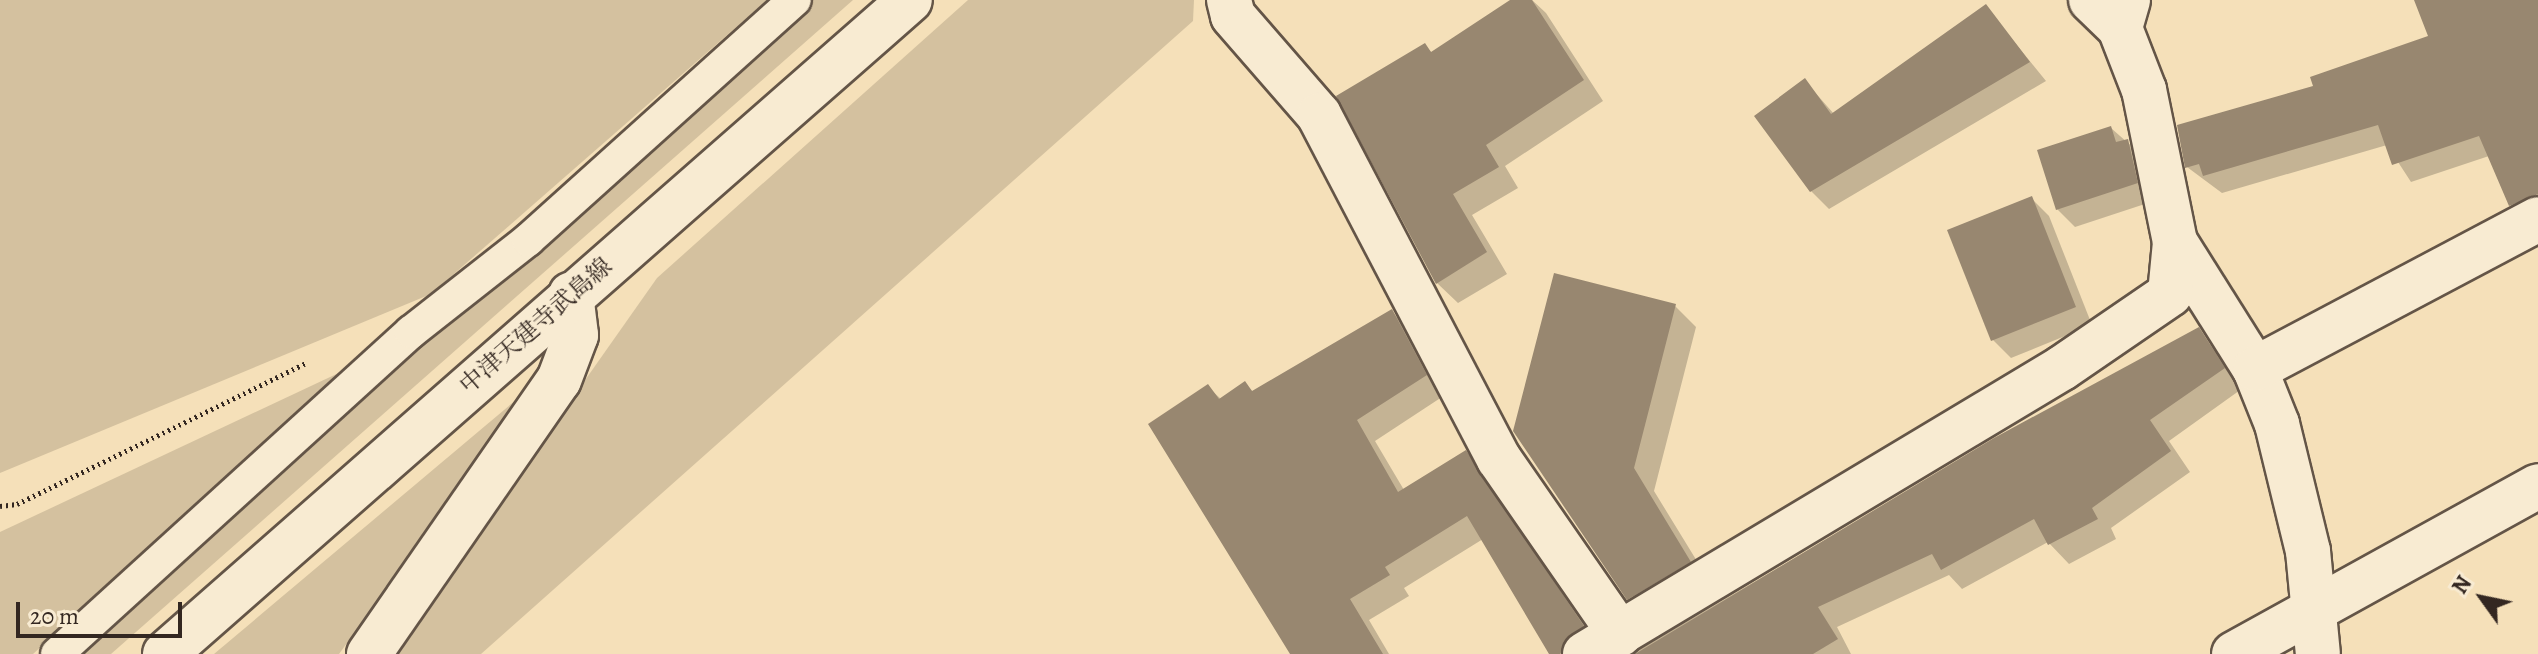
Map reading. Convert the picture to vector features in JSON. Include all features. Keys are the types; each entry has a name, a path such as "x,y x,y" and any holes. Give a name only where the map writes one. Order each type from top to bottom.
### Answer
{"street":[{"name":"中津天建寺武島線","path":"165,654 571,294 910,0"},
{"path":"1229,0 1233,16 1319,115 1499,459 1602,644 2125,327 2170,294 2175,242 2144,90 2113,9"},
{"path":"2255,369 2538,219"},
{"path":"2175,242 2255,369 2277,424 2315,609 2318,654"},
{"path":"369,654 559,380 576,335 571,294"},
{"path":"2234,654 2538,486"}],"lane":[{"path":"57,654 411,332 528,240 795,0"}],"path":[{"path":"0,506 17,504 323,355"}],"shaded area":[{"path":"0,0 767,0 431,294 0,473"},
{"path":"807,0 853,0 111,654 80,654"},
{"path":"968,0 1194,0 1193,21 481,654 392,654 657,278"},
{"path":"345,370 33,654 0,654 0,532"},
{"path":"542,378 339,654 214,654"}],"building":[{"path":"1510,0 1532,0 1584,80 1486,145 1499,167 1453,194 1487,252 1436,284 1336,96 1425,43 1431,52"},
{"path":"2414,0 2538,0 2538,194 2509,206 2479,136 2392,165 2378,125 2203,176 2199,164 2185,168 2177,125 2313,86 2310,77 2428,36"},
{"path":"1986,4 2030,62 1810,192 1754,116 1805,78 1831,114"},
{"path":"2111,126 2116,142 2128,139 2138,183 2056,210 2037,150"},
{"path":"2032,196 2076,307 1991,341 1947,230"},
{"path":"1554,273 1676,304 1634,468 1691,562 1627,600 1513,431"},
{"path":"1392,309 1427,375 1357,420 1398,492 1466,450 1584,626 1560,654 1549,654 1467,516 1385,567 1390,575 1350,599 1383,654 1290,654 1148,424 1208,384 1219,399 1245,381 1252,391"},
{"path":"2199,327 2225,368 2150,420 2171,451 2092,508 2098,519 2048,545 2034,519 1941,570 1932,554 1818,607 1838,639 1813,654 1635,654 1994,438"}]}
